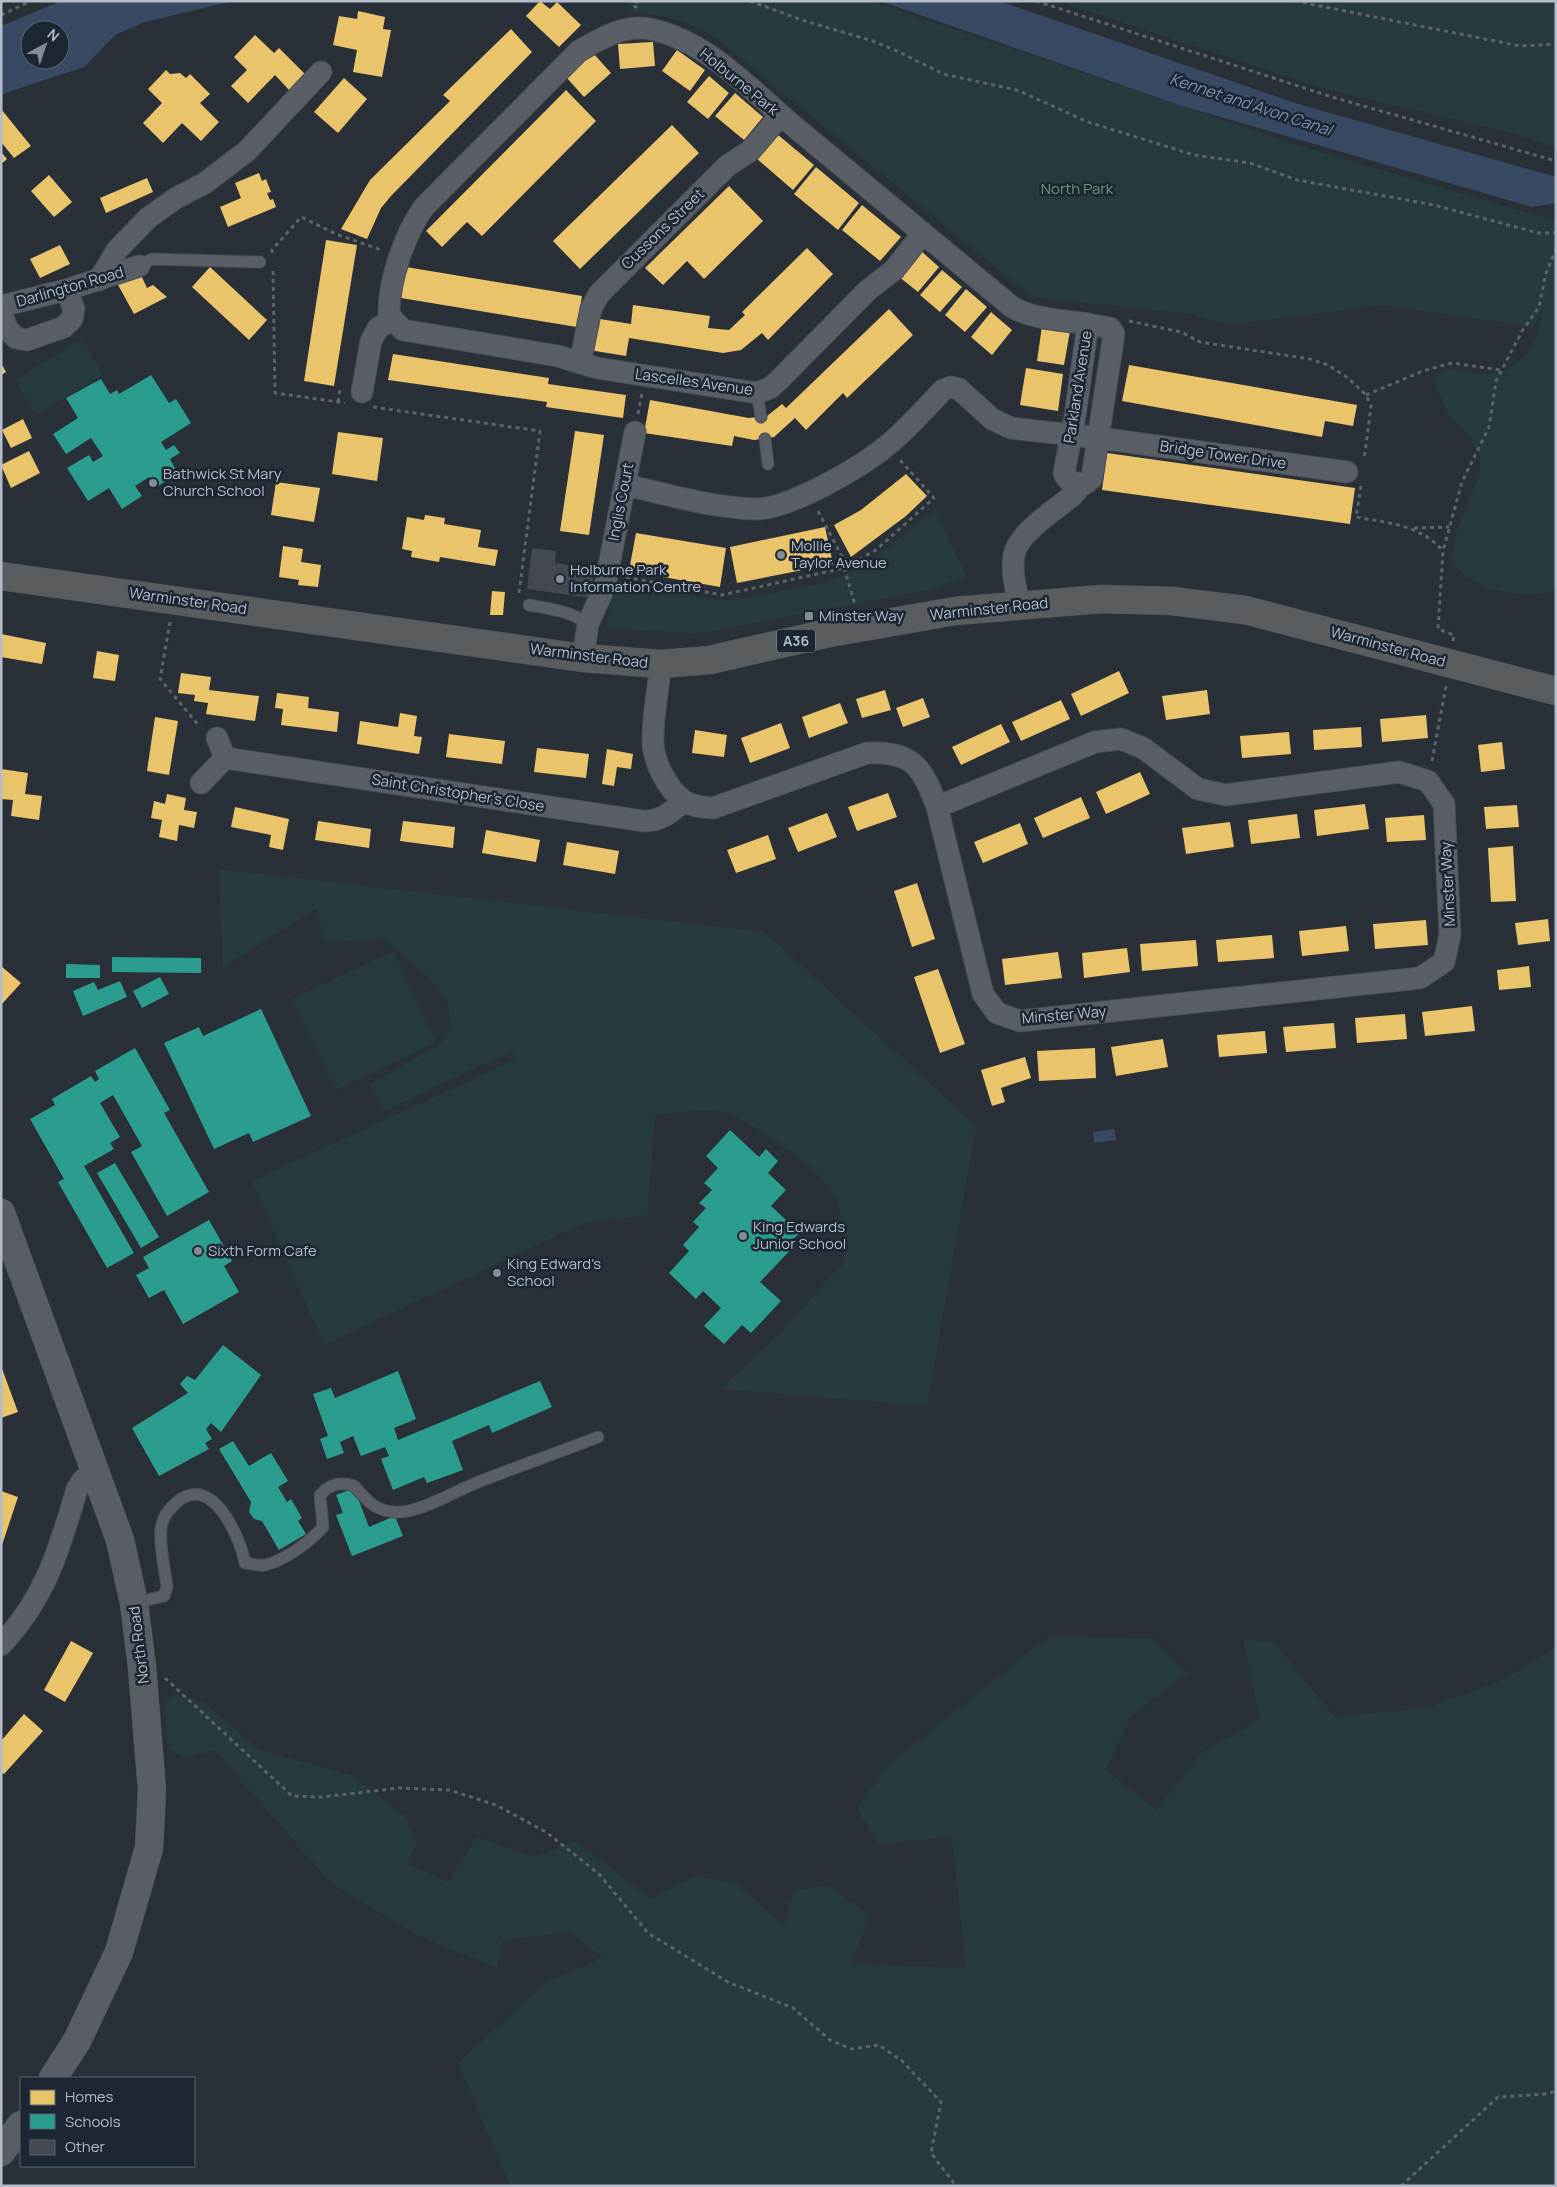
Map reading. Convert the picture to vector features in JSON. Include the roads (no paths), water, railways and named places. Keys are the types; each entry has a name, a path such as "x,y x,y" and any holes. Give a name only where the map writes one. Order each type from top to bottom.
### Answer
{"highway":[{"name":"Warminster Road","path":"1,576 583,658 661,664 710,660 824,634 955,610 1102,599 1172,601 1245,610 1556,691"}],"street":[{"name":"Holburne Park","path":"398,325 388,308 400,255 414,221 424,207 579,51 605,36 628,28 648,28 672,35 712,58 1012,307 1022,313 1088,324"},
{"path":"99,280 117,250 148,218 176,198 205,183 247,151 321,72"},
{"name":"Cussons Street","path":"580,363 591,309 599,294 727,166 750,152 780,116"},
{"name":"Lascelles Avenue","path":"398,325 558,356 580,363 645,376 757,393 770,388 779,380 868,290 894,270 923,233"},
{"name":"Darlington Road","path":"1,306 66,290 139,266"},
{"path":"1,311 7,329 16,338 27,340 64,327 72,318 74,309 66,290"},
{"name":"Parkland Avenue","path":"1088,324 1110,328 1114,334 1099,438 1092,478 1085,484 1066,479 1064,473 1071,436 1088,324"},
{"path":"359,401 371,340 378,328 398,325"},
{"path":"625,485 732,507 758,509 778,505 807,495 887,446 943,390 951,387 959,389 1002,426 1099,438"},
{"name":"Inglis Court","path":"583,658 588,624 600,601 608,574 635,432"},
{"name":"Bridge Tower Drive","path":"1099,438 1357,473"},
{"name":"Parkland Avenue","path":"1019,605 1014,577 1013,556 1016,547 1030,530 1072,496 1078,489 1079,483"},
{"path":"661,664 653,744 656,759 672,788 684,801"},
{"path":"201,783 225,758 217,738"},
{"name":"Minster Way","path":"684,801 698,807 713,808 866,754 889,752 910,761 927,779 937,807 983,994 997,1013 1020,1021 1420,978 1444,962 1450,935 1444,804 1428,782 1399,772 1226,795 1198,789 1143,748 1121,739 1095,742 937,807"},
{"name":"Saint Christopher's Close","path":"225,758 644,821 655,821 667,816 684,801"},
{"name":"North Road","path":"1,1213 120,1540 134,1603 142,1667 152,1790 149,1848 118,1952 77,2041 54,2077"},
{"path":"1,1645 38,1598 56,1562 77,1489 83,1480 96,1471"},
{"path":"1,2152 20,2126"}],"lane":[{"path":"139,266 152,259 260,262"},
{"path":"757,393 761,417"},
{"path":"765,439 768,464"},
{"path":"529,605 558,610 581,618 588,624"},
{"path":"134,1603 164,1596 167,1587 161,1529 166,1511 179,1500 190,1495 204,1495 212,1500 222,1511 238,1537 245,1563 264,1565 304,1546 316,1536 323,1527 320,1495 327,1487 336,1483 354,1486 374,1508 394,1512 409,1512 477,1482 598,1437"}],"water":[{"path":"61,1 233,1 145,22 115,35 84,67 5,93 1,97 1,26"},
{"name":"Kennet and Avon Canal","path":"880,1 999,1 1298,104 1556,177 1556,203 1532,207 1179,105"},
{"path":"1114,1129 1116,1140 1094,1143 1093,1132"}],"place":[{"name":"Bathwick St Mary Church School","path":"153,483"},
{"name":"Mollie Taylor Avenue","path":"781,555"},
{"name":"Holburne Park Information Centre","path":"560,579"},
{"name":"Minster Way","path":"809,616"},
{"name":"King Edwards Junior School","path":"743,1236"},
{"name":"Sixth Form Cafe","path":"198,1251"},
{"name":"King Edward's School","path":"497,1273"}],"park label":[{"name":"North Park","path":"1077,189"}]}
